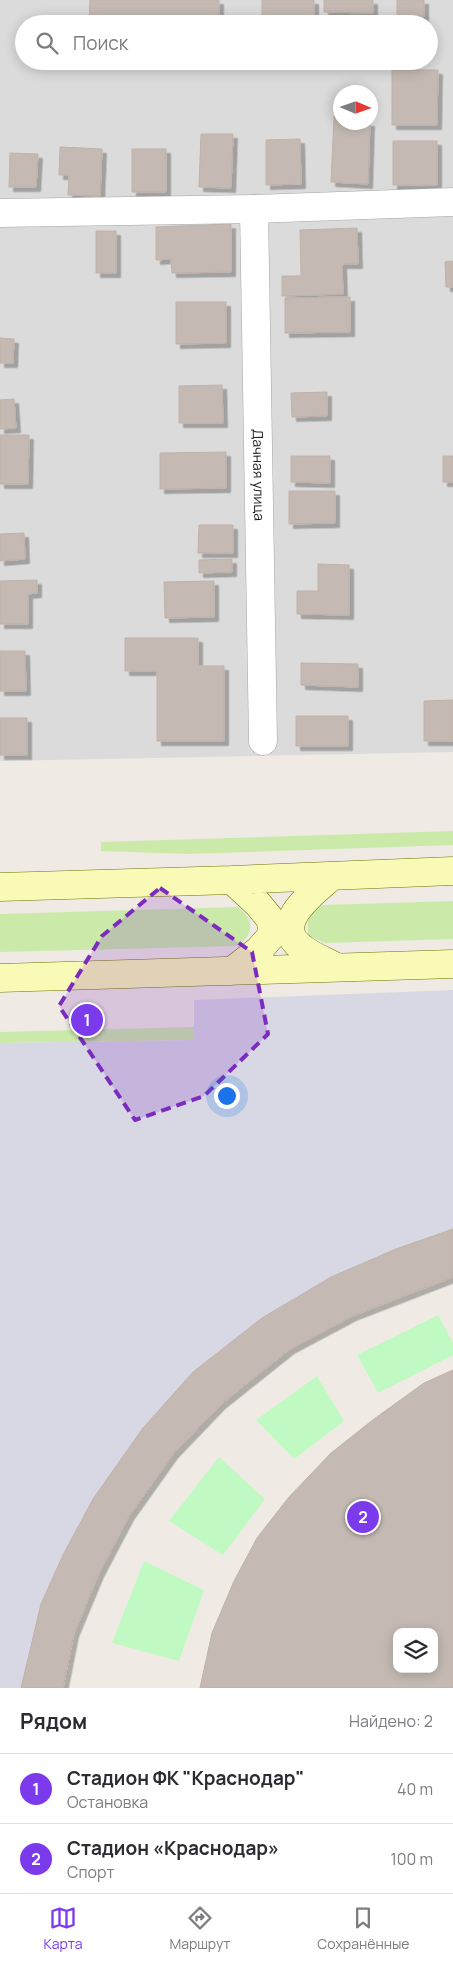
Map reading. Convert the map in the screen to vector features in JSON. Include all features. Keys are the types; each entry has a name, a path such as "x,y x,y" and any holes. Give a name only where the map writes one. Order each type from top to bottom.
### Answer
{"main road":[{"path":"0,887 453,871"},
{"path":"332,876 302,903 290,920 291,934 301,948 336,967"},
{"path":"232,880 258,904 271,920 272,935 260,950 232,971"},
{"path":"0,978 453,964"}],"street":[{"path":"0,213 254,209 453,202"},
{"name":"Дачная улица","path":"254,209 263,741"}],"highlighted area":[{"path":"160,888 252,952 268,1034 204,1096 135,1120 59,1006 102,936"}],"shaded area":[{"path":"0,0 453,0 453,752 0,761"},
{"path":"453,990 453,1229 396,1249 331,1277 262,1318 193,1372 143,1428 93,1499 63,1555 41,1604 21,1688 0,1688 0,1043 194,1040 194,1000"}],"green space":[{"path":"453,831 453,845 188,854 101,851 101,842"},
{"path":"453,901 453,939 325,943 308,935 308,914 323,905"},
{"path":"238,907 244,912 250,922 250,927 247,937 237,946 0,952 0,914"},
{"path":"194,1027 194,1040 0,1043 0,1032"},
{"path":"438,1315 453,1343 453,1355 378,1393 357,1355"},
{"path":"317,1376 344,1421 294,1459 256,1420"},
{"path":"219,1457 265,1499 223,1555 169,1521"},
{"path":"144,1561 204,1590 179,1661 112,1643"}],"building":[{"path":"90,0 219,0 219,15 89,15"},
{"path":"262,0 314,0 314,15 262,15"},
{"path":"324,0 373,0 373,13 324,12"},
{"path":"397,0 424,0 424,15 397,15"},
{"path":"392,70 438,70 437,125 392,125"},
{"path":"333,130 370,130 368,184 331,182"},
{"path":"201,134 233,134 231,188 199,187"},
{"path":"300,139 301,184 266,185 266,140"},
{"path":"393,141 437,141 437,185 393,185"},
{"path":"60,147 102,149 100,196 68,195 69,175 59,175"},
{"path":"132,149 166,149 166,192 132,192"},
{"path":"10,153 38,154 36,187 9,187"},
{"path":"231,224 231,272 172,273 171,259 156,260 156,227"},
{"path":"357,228 358,264 342,264 343,294 282,296 282,276 301,276 300,230"},
{"path":"96,231 116,231 116,273 96,273"},
{"path":"453,261 453,287 446,287 445,262"},
{"path":"350,297 350,332 285,333 285,298"},
{"path":"176,302 226,302 226,343 176,344"},
{"path":"0,338 14,339 13,363 0,363"},
{"path":"222,385 223,423 179,423 179,386"},
{"path":"327,392 327,416 292,417 291,393"},
{"path":"14,399 16,428 0,429 0,400"},
{"path":"0,435 29,435 28,484 0,484"},
{"path":"226,452 226,488 160,489 160,453"},
{"path":"291,456 330,456 330,483 291,482"},
{"path":"443,456 453,456 453,482 443,482"},
{"path":"289,491 335,491 335,523 289,524"},
{"path":"199,525 233,525 233,553 198,553"},
{"path":"24,533 25,559 0,561 0,534"},
{"path":"232,559 232,572 199,573 199,560"},
{"path":"318,564 349,565 349,615 297,614 297,591 318,591"},
{"path":"37,580 37,593 28,594 28,624 0,624 0,581"},
{"path":"214,581 214,617 165,618 164,582"},
{"path":"125,638 198,638 198,666 224,666 224,741 157,741 157,671 125,671"},
{"path":"0,651 25,651 26,691 0,691"},
{"path":"301,663 358,664 358,687 301,685"},
{"path":"453,700 453,741 424,741 424,701"},
{"path":"296,716 348,716 348,746 296,746"},
{"path":"0,718 27,718 27,755 0,755"},
{"path":"453,1229 453,1277 352,1316 290,1349 221,1404 173,1454 129,1516 99,1573 74,1633 63,1688 21,1688 41,1604 63,1555 93,1499 143,1428 193,1372 262,1318 331,1277 396,1249"},
{"path":"453,1370 453,1688 200,1688 212,1633 234,1581 257,1538 289,1497 331,1453 424,1383"}],"place":[{"name":"Стадион ФК \"Краснодар\"","path":"87,1020"},
{"name":"Стадион «Краснодар»","path":"363,1517"}]}
